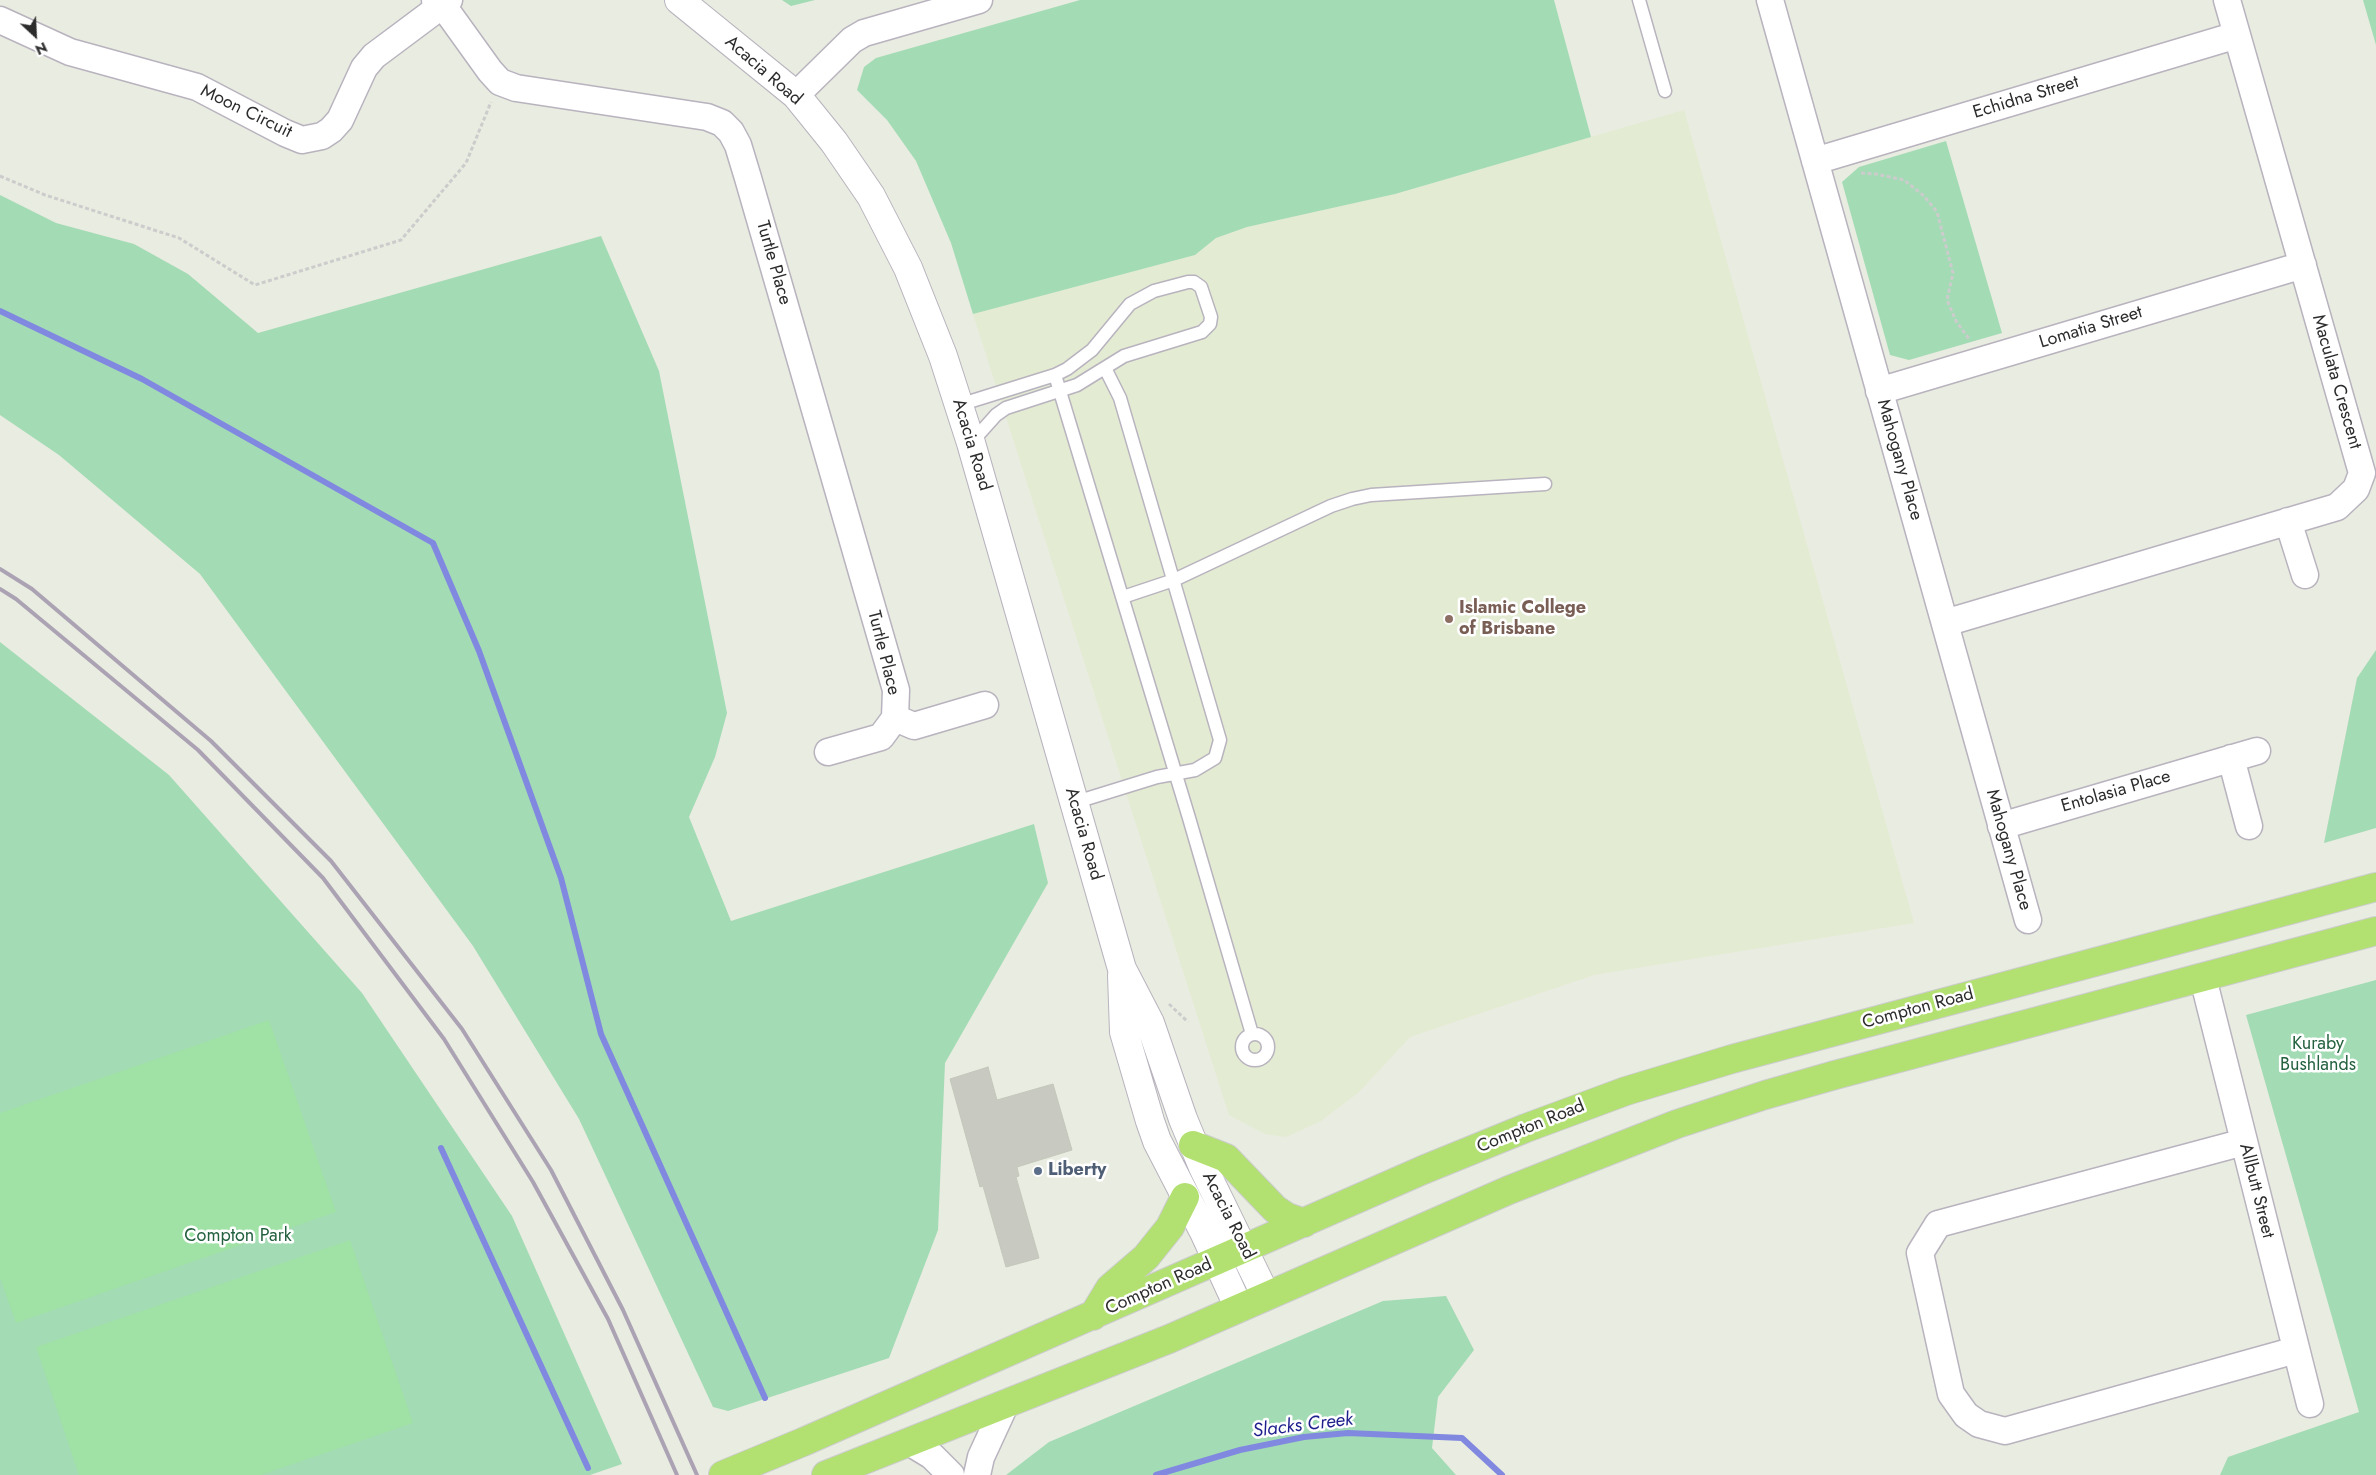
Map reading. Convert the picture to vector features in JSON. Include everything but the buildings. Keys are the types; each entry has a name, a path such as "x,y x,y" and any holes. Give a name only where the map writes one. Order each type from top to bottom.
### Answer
{"main road":[{"name":"Compton Road","path":"723,1475 1526,1128 1617,1094 1678,1074 2376,887"},
{"path":"826,1475 1169,1339 1509,1190 1686,1120 1826,1078 2376,931"},
{"path":"1193,1145 1226,1158 1275,1209 1287,1217 1304,1223"},
{"path":"1093,1316 1110,1288 1146,1257 1170,1228 1185,1197"}],"street":[{"name":"Acacia Road","path":"678,0 796,95 834,142 871,196 926,310 971,443 1122,969 1150,1023 1193,1145 1245,1248 1266,1296"},
{"path":"796,95 852,40 864,33 979,0"},
{"name":"Mahogany Place","path":"1770,0 2028,920"},
{"name":"Maculata Crescent","path":"1945,623 2337,506 2356,489 2362,473 2227,0"},
{"path":"442,2 490,71 500,82"},
{"name":"Moon Circuit","path":"0,20 70,52 197,87 284,134 302,140 322,136 331,130 340,120 364,68 374,56 442,2"},
{"name":"Echidna Street","path":"1816,161 2237,35"},
{"name":"Turtle Place","path":"500,82 516,88 707,117 722,123 731,132 738,146 896,690 895,718 881,737 828,752"},
{"name":"Lomatia Street","path":"1880,391 2303,265"},
{"path":"2288,521 2305,575"},
{"name":"Turtle Place","path":"895,718 914,726 985,705"},
{"name":"Entolasia Place","path":"2001,826 2257,751"},
{"path":"2230,758 2249,826"},
{"name":"Acacia Road","path":"1122,969 1124,1032 1133,1067 1157,1141 1239,1308"},
{"name":"Allbutt Street","path":"2203,978 2310,1404"},
{"path":"2244,1142 1938,1224 1920,1253 1952,1394 1966,1414 1979,1424 2005,1430 2296,1350"},
{"path":"978,1475 983,1452 1005,1405"},
{"path":"910,1442 932,1456 951,1475"}],"lane":[{"path":"1639,0 1665,91"},
{"path":"959,404 1067,370 1092,350 1130,304 1154,291 1188,282 1199,284 1204,294 1211,318 1207,329 1197,336 1124,356 1085,381 1006,408 990,421 971,443"},
{"path":"1073,803 1157,777 1195,770 1210,762 1218,750 1220,740 1120,398 1105,368"},
{"path":"1055,375 1176,774 1252,1034"},
{"path":"1123,597 1174,580 1331,506 1352,498 1371,495 1545,484"}],"path":[{"path":"0,176 45,195 179,238 254,285 401,240 466,163 500,82"},
{"path":"1849,151 1856,173 1876,174 1904,180 1924,196 1937,212 1953,273 1947,300 1956,321 1985,360"}],"shaded area":[{"name":"Islamic College of Brisbane","path":"1684,110 1914,923 1594,975 1410,1037 1359,1092 1321,1121 1286,1137 1265,1134 1229,1115 973,314 1195,255 1216,238 1247,227 1395,194"}],"green space":[{"path":"782,0 815,0 791,6"},
{"path":"1080,0 1554,0 1591,137 1395,194 1247,227 1216,238 1195,255 973,314 951,243 916,161 887,120 857,90 864,67 876,58"},
{"path":"2363,0 2376,0 2376,45"},
{"path":"1946,141 2002,333 1909,360 1890,355 1842,182 1859,167"},
{"path":"0,195 56,223 134,244 188,274 258,333 601,236 659,371 727,713 715,757 689,817 731,921 1034,824 1048,883 945,1063 938,1230 889,1358 728,1411 713,1407 579,1119 473,946 200,574 59,455 0,415"},
{"name":"Compton Park","path":"0,642 169,775 362,993 512,1216 622,1464 590,1475 0,1475"},
{"path":"2376,650 2376,828 2324,843 2357,678"},
{"name":"Kuraby Bushlands","path":"2376,980 2376,1475 2220,1475 2228,1457 2359,1412 2246,1015"},
{"path":"269,1020 336,1212 16,1323 0,1278 0,1113"},
{"path":"350,1240 413,1423 261,1475 79,1475 36,1347"},
{"path":"1446,1296 1474,1350 1438,1397 1432,1448 1456,1475 1006,1475 1049,1442 1383,1301"}],"waterway":[{"path":"0,311 142,379 433,543 479,651 561,878 601,1034 765,1398"},
{"path":"441,1148 588,1468"},
{"name":"Slacks Creek","path":"1156,1475 1240,1450 1304,1437 1348,1433 1462,1438 1502,1475"}],"railway":[{"path":"0,569 32,589 211,741 331,861 462,1029 551,1170 623,1310 697,1475"},
{"path":"0,589 16,599 198,750 323,878 444,1039 533,1182 608,1319 677,1475"}],"place":[{"name":"Islamic College of Brisbane","path":"1449,619"},
{"name":"Liberty","path":"1038,1171"}]}
